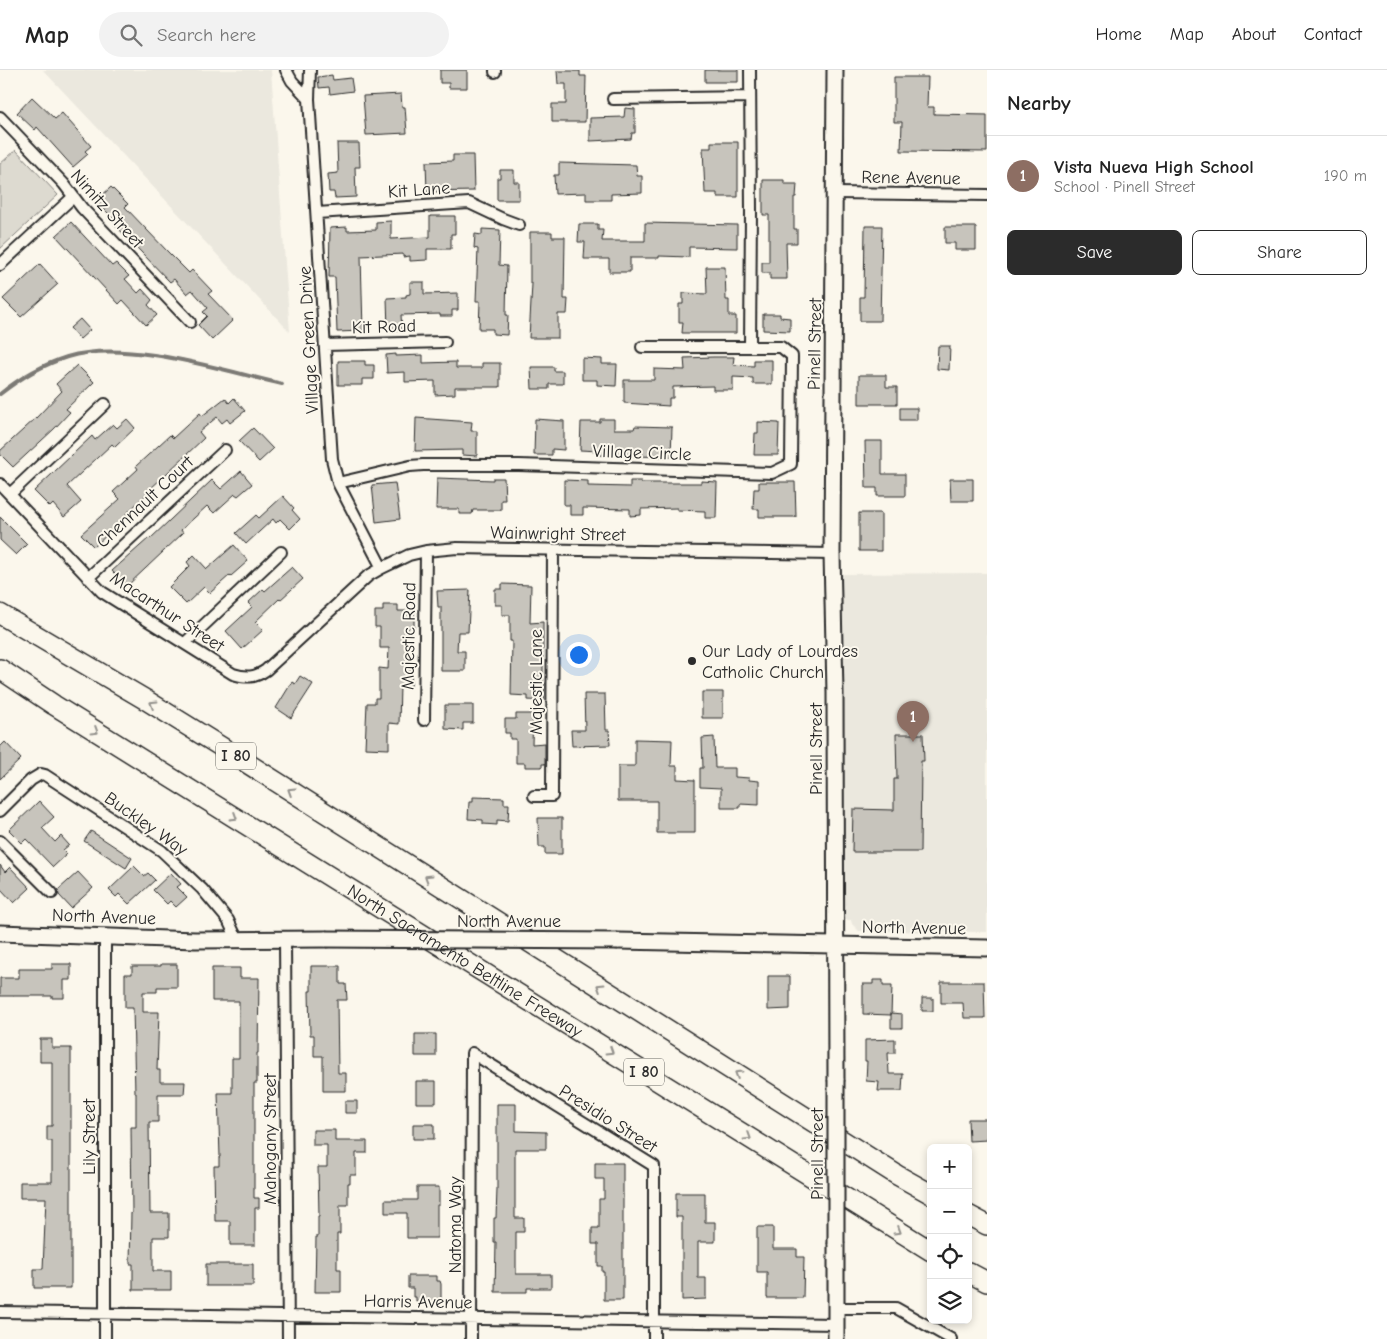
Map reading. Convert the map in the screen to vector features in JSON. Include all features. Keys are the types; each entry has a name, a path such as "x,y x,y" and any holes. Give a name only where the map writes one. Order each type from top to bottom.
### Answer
{"highway":[{"name":"I 80","path":"0,614 146,700 927,1192"},
{"name":"North Sacramento Beltline Freeway","path":"0,669 54,706 927,1249"},
{"path":"0,679 54,706"},
{"path":"972,1217 987,1225"},
{"path":"972,1274 987,1282"}],"street":[{"path":"286,70 292,81 309,99"},
{"name":"Village Green Drive","path":"310,70 309,99 332,459 338,483 382,568"},
{"path":"750,70 750,346"},
{"name":"Pinell Street","path":"836,70 832,554 835,693 836,1331"},
{"path":"613,99 750,96"},
{"name":"Nimitz Street","path":"0,117 64,184 82,208 190,322"},
{"name":"Rene Avenue","path":"836,193 987,195"},
{"path":"0,265 73,197"},
{"name":"Kit Lane","path":"317,213 469,203 503,220 519,225"},
{"name":"Kit Road","path":"325,345 444,342"},
{"name":"Village Circle","path":"338,483 410,466 423,465 519,465 772,473 791,464 792,356 781,347 642,347"},
{"path":"10,494 105,404"},
{"name":"Chennault Court","path":"88,578 225,450"},
{"name":"Macarthur Street","path":"0,484 102,592 233,674 250,678 260,675 310,630"},
{"name":"Wainwright Street","path":"310,630 368,576 410,555 426,551 457,548 832,554"},
{"name":"Majestic Lane","path":"534,796 552,796 553,550"},
{"name":"Majestic Road","path":"424,720 426,551"},
{"path":"186,644 281,552"},
{"name":"Buckley Way","path":"0,811 31,780 41,774 50,778 162,851 202,889 228,920 237,939"},
{"path":"0,841 52,893"},
{"name":"North Avenue","path":"0,933 105,935 195,940 618,940 987,948"},
{"name":"Lily Street","path":"105,935 105,1339"},
{"name":"Mahogany Street","path":"286,939 288,1339"},
{"name":"Presidio Street","path":"472,1141 472,1053 654,1166 654,1339"},
{"name":"Natoma Way","path":"471,1339 472,1141"},
{"path":"836,1308 896,1308 951,1339"},
{"name":"Harris Avenue","path":"0,1312 654,1321 836,1331"}],"shaded area":[{"path":"43,70 271,70 290,332"},
{"path":"16,150 58,195 0,249 0,164"},
{"path":"987,573 987,932 859,931 852,924 851,920 845,920 840,911 840,574"}],"building":[{"path":"440,70 467,70 467,88 449,88 449,83 440,83"},
{"path":"705,70 738,70 738,82 705,82"},
{"path":"557,71 580,71 580,76 586,76 585,122 552,122 552,104 566,104 566,84 558,84"},
{"path":"332,75 333,80 351,78 353,91 330,94 329,87 319,88 318,77"},
{"path":"894,77 928,77 927,107 934,107 934,114 987,115 987,152 901,151 902,122 894,122"},
{"path":"401,94 402,107 405,107 407,133 366,135 363,96"},
{"path":"32,97 55,119 62,113 91,146 85,151 88,154 73,167 37,127 35,130 17,113"},
{"path":"625,108 635,109 635,133 632,133 631,139 590,141 590,118 624,117"},
{"path":"711,142 738,142 738,197 717,197 717,193 705,193 703,148 711,148"},
{"path":"337,143 359,143 360,167 355,167 356,197 335,198 334,192 329,192 328,174 338,173"},
{"path":"453,155 473,155 474,191 427,192 426,162 453,161"},
{"path":"559,163 636,165 637,176 642,176 642,193 611,194 611,200 586,200 586,193 555,194 554,175 559,175"},
{"path":"500,170 514,170 514,182 519,182 519,200 497,200 497,178 500,178"},
{"path":"763,180 784,180 784,184 797,184 796,197 794,197 794,229 797,229 797,243 786,243 787,279 770,279 770,273 762,273 762,262 769,262 769,215 763,215"},
{"path":"111,187 128,204 125,207 168,252 189,273 192,270 212,291 208,294 233,320 212,340 198,325 207,316 203,312 208,308 192,290 187,294 174,279 170,282 114,224 117,222 96,201"},
{"path":"430,216 455,216 455,234 451,234 451,249 427,249 427,260 410,261 410,256 403,257 403,254 361,256 363,331 337,332 335,277 329,277 330,228 347,227 347,231 376,230 376,222 391,221 391,239 430,237"},
{"path":"71,222 112,266 116,263 129,276 125,279 138,293 142,289 152,300 148,305 157,315 146,325 123,300 119,304 56,236"},
{"path":"645,223 737,225 737,248 689,247 689,257 659,256 659,258 630,258 630,272 609,272 609,259 584,259 585,242 578,242 579,224 598,224 598,230 603,230 602,241 645,241"},
{"path":"865,226 882,226 880,321 860,321 860,297 864,297"},
{"path":"945,227 976,227 976,250 955,250 955,243 945,243"},
{"path":"482,229 500,230 499,265 507,266 507,335 493,334 493,329 479,329 480,301 476,301 478,249 474,248 475,234 482,235"},
{"path":"530,232 552,232 552,237 565,237 564,299 568,299 567,314 558,314 558,338 529,338 532,284 530,284"},
{"path":"40,264 58,284 21,317 3,299"},
{"path":"706,267 725,267 726,300 729,300 729,316 736,316 736,333 682,333 683,322 679,322 679,304 683,304 683,293 707,294"},
{"path":"410,282 424,282 424,294 458,293 458,310 452,310 452,316 440,316 440,314 401,315 402,330 388,330 387,298 406,297 406,295 410,294"},
{"path":"763,314 780,314 780,317 790,318 790,331 763,330"},
{"path":"80,319 90,330 80,339 70,328"},
{"path":"938,346 950,346 949,370 937,369"},
{"path":"396,354 396,356 423,355 423,363 456,362 456,368 482,368 482,363 500,363 500,387 455,387 455,394 435,395 435,381 405,382 405,372 387,373 386,355"},
{"path":"734,357 733,365 754,366 754,360 772,360 772,384 753,384 753,378 733,377 733,390 713,390 713,386 673,387 673,398 669,398 669,406 624,403 624,380 654,380 654,369 685,370 684,358"},
{"path":"582,358 602,359 602,364 617,364 616,386 597,385 597,380 582,380"},
{"path":"338,361 365,361 365,365 374,365 374,379 362,379 362,385 338,385"},
{"path":"77,365 94,382 66,409 70,412 54,429 13,467 0,454 0,451 62,391 56,384"},
{"path":"531,367 554,367 554,371 563,371 563,384 549,384 549,389 532,389"},
{"path":"859,375 886,375 886,387 897,387 897,404 859,404"},
{"path":"225,398 229,403 234,398 245,411 230,423 227,419 222,423 217,417 199,432 204,438 147,492 126,514 127,516 94,547 81,534 120,499 113,492 138,469 136,466 170,435 173,438 200,413 202,416"},
{"path":"900,408 917,408 917,420 900,420"},
{"path":"416,418 472,422 471,431 477,431 477,456 462,455 462,450 415,451"},
{"path":"127,419 135,428 115,447 112,444 67,486 81,502 64,517 53,504 50,507 34,491 92,436 95,440 113,424 117,428"},
{"path":"535,419 564,421 564,450 552,449 552,455 534,455"},
{"path":"600,419 614,419 614,429 634,429 635,426 672,427 671,457 599,455 599,451 580,450 581,422 600,422"},
{"path":"758,422 779,423 778,455 754,455 755,433 758,433"},
{"path":"253,428 273,449 259,462 239,441"},
{"path":"865,441 882,441 882,474 905,474 905,496 877,496 877,488 866,488"},
{"path":"241,471 252,484 238,496 235,494 214,513 207,506 181,530 183,533 127,586 112,571 150,539 212,480 221,489"},
{"path":"437,478 493,480 493,478 504,478 505,500 501,500 501,510 473,510 472,514 459,514 459,509 436,509"},
{"path":"950,479 973,479 973,501 951,501"},
{"path":"564,480 588,481 588,486 630,487 630,481 641,481 641,483 717,482 716,518 705,518 705,511 677,510 677,508 641,509 641,515 630,516 630,509 583,508 583,515 570,515 570,505 564,505"},
{"path":"759,482 795,482 796,517 759,517 759,509 753,509 754,489 759,489"},
{"path":"395,483 400,519 376,522 372,485"},
{"path":"283,496 294,508 292,510 300,519 290,529 280,519 276,523 273,519 246,544 236,533 256,515 259,518"},
{"path":"859,513 881,513 881,551 859,551"},
{"path":"0,517 27,544 16,555 0,540"},
{"path":"234,545 248,561 210,593 204,587 186,604 169,587 190,566 187,562 194,555 207,569"},
{"path":"292,567 303,579 255,622 263,630 242,649 226,631 252,607 248,603"},
{"path":"502,584 531,585 530,623 543,622 544,701 528,700 528,696 511,695 512,641 510,641 510,615 502,615 502,605 495,605 495,589 502,589"},
{"path":"470,590 468,632 458,632 457,651 465,651 465,671 441,671 441,607 438,607 437,591"},
{"path":"383,605 398,605 398,611 414,611 414,627 408,627 409,664 412,664 411,686 400,686 399,724 389,723 389,749 365,748 367,703 375,703 375,698 379,698 379,668 388,669 389,648 380,648 380,627 375,627 375,611 383,611"},
{"path":"300,676 313,684 291,718 276,708 292,682 295,684"},
{"path":"702,692 723,692 723,718 702,718"},
{"path":"584,694 605,694 606,730 609,730 610,745 572,746 571,730 585,730"},
{"path":"445,705 473,705 473,723 463,723 463,730 445,729"},
{"path":"516,714 533,714 532,744 545,743 545,764 542,764 542,767 525,767 525,763 516,763 516,739 510,739 510,733 505,733 505,719 516,719"},
{"path":"896,734 923,734 924,761 921,761 920,852 852,852 853,809 894,810 894,779 897,779"},
{"path":"714,737 715,768 735,768 735,777 759,781 759,805 740,804 740,808 721,808 721,788 700,787 700,768 703,768 702,738"},
{"path":"635,739 672,740 671,766 677,766 677,779 695,780 695,833 657,833 657,801 618,801 618,766 635,766"},
{"path":"5,742 21,759 0,779 0,747"},
{"path":"473,797 504,798 504,804 509,804 508,821 497,820 497,825 483,824 483,820 468,819 469,802 473,802"},
{"path":"39,801 54,817 42,828 55,842 61,836 69,845 63,850 67,854 53,867 26,839 22,843 9,830"},
{"path":"538,818 562,818 562,854 545,854 545,847 539,847"},
{"path":"91,831 132,858 126,868 84,841"},
{"path":"0,865 5,872 10,867 30,888 14,903 0,888"},
{"path":"134,866 144,876 148,873 155,880 129,904 119,894 116,897 109,890"},
{"path":"78,872 93,888 71,908 59,895 58,890"},
{"path":"171,873 181,884 177,887 187,897 176,907 170,901 167,904 153,890"},
{"path":"52,964 71,964 71,980 64,980 64,998 52,998 52,996 0,996 0,978 19,978 19,969 52,969"},
{"path":"161,964 177,964 177,987 157,987 157,992 143,992 143,1012 159,1012 157,1070 160,1070 160,1082 185,1082 184,1094 158,1094 158,1122 149,1122 150,1213 169,1213 169,1237 153,1237 153,1271 171,1271 171,1290 133,1290 133,1264 130,1264 132,1213 131,1127 136,1127 136,1093 133,1008 125,1008 125,974 132,974 132,966 161,966"},
{"path":"311,966 340,966 340,984 346,984 347,1000 337,1000 338,1073 346,1073 346,1091 323,1091 323,1056 314,1056 314,1035 310,1035 309,991 311,991"},
{"path":"212,968 240,968 240,978 259,978 257,1083 254,1083 254,1198 259,1198 259,1208 255,1208 255,1245 230,1245 230,1221 215,1221 214,1166 219,1166 220,1157 218,1093 232,1093 232,1058 239,1058 239,1001 212,1001"},
{"path":"768,976 790,976 790,1009 768,1010"},
{"path":"873,980 883,980 883,986 892,986 891,1015 863,1014 863,984 873,984"},
{"path":"941,982 984,982 985,1018 964,1018 963,1003 941,1003"},
{"path":"922,998 933,998 933,1011 922,1011"},
{"path":"891,1013 902,1014 902,1028 891,1028"},
{"path":"415,1034 436,1034 436,1056 415,1056"},
{"path":"40,1039 52,1039 52,1048 71,1048 71,1288 34,1288 34,1269 43,1269 46,1198 20,1198 20,1182 52,1182 52,1141 47,1141 47,1126 52,1126 52,1062 40,1062"},
{"path":"895,1039 895,1053 888,1053 889,1074 903,1074 902,1091 878,1091 879,1082 866,1081 865,1040"},
{"path":"416,1081 436,1081 436,1103 416,1103"},
{"path":"345,1101 357,1101 357,1113 345,1113"},
{"path":"497,1104 516,1104 516,1131 546,1132 546,1149 515,1149 515,1218 524,1218 524,1232 516,1232 516,1274 551,1274 551,1288 527,1288 527,1292 495,1292 496,1242 494,1242 494,1218 496,1218 497,1189"},
{"path":"968,1119 987,1119 987,1140 969,1141"},
{"path":"413,1124 434,1124 434,1139 413,1139"},
{"path":"313,1130 335,1130 335,1141 367,1141 367,1153 356,1153 356,1175 350,1175 350,1183 348,1183 348,1205 340,1205 340,1234 337,1234 337,1269 341,1269 341,1292 315,1292 316,1237 318,1237 319,1216 318,1167 327,1167 327,1145 313,1145"},
{"path":"595,1163 623,1163 623,1300 604,1300 604,1272 602,1272 602,1266 598,1266 598,1244 592,1244 592,1228 599,1228 599,1199 604,1199 604,1179 595,1179"},
{"path":"417,1187 439,1187 437,1238 407,1238 407,1213 385,1213 385,1200 417,1200"},
{"path":"676,1193 705,1193 705,1222 715,1222 715,1242 698,1242 698,1278 706,1278 706,1299 682,1300 682,1217 676,1217"},
{"path":"757,1227 773,1227 773,1249 797,1249 797,1257 804,1257 803,1298 767,1298 767,1272 757,1272"},
{"path":"206,1264 253,1264 253,1286 206,1286"},
{"path":"408,1276 437,1276 437,1281 440,1281 441,1284 441,1301 416,1301 416,1297 413,1297 413,1288 408,1288"}],"waterway":[{"path":"0,394 23,377 40,368 67,357 91,352 145,354 174,358 282,384"}],"place":[{"name":"Our Lady of Lourdes Catholic Church","path":"692,661"},
{"name":"Vista Nueva High School","path":"913,742"}]}
